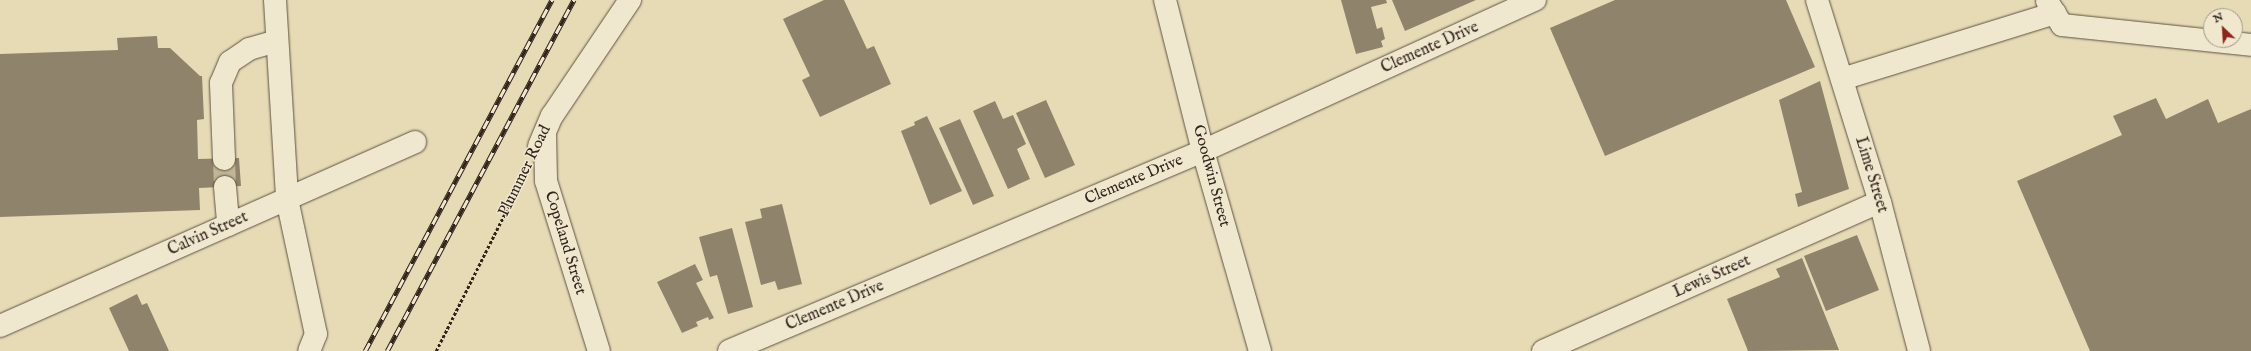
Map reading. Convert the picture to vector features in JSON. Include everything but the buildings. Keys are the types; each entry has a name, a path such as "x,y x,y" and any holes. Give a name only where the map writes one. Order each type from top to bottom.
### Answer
{"street":[{"path":"275,0 287,199 316,334 309,351"},
{"name":"Plummer Road","path":"531,161 552,116 630,0"},
{"name":"Goodwin Street","path":"1165,0 1203,150 1260,351"},
{"name":"Clemente Drive","path":"729,351 1203,150 1535,0"},
{"name":"Lime Street","path":"1817,0 1880,202 1919,351"},
{"path":"1842,79 2051,7 2062,25 2251,45"},
{"path":"224,159 221,84 230,62 249,49 277,41"},
{"name":"Copeland Street","path":"545,133 546,181 599,351"},
{"name":"Calvin Street","path":"0,326 415,142"},
{"path":"225,187 228,225"},
{"name":"Lewis Street","path":"1544,351 1880,202"}],"path":[{"name":"Plummer Road","path":"436,351 531,161"}],"tunnel":[{"path":"224,159 225,187"}],"railway":[{"path":"365,351 552,0"},
{"path":"387,351 574,0"}]}
